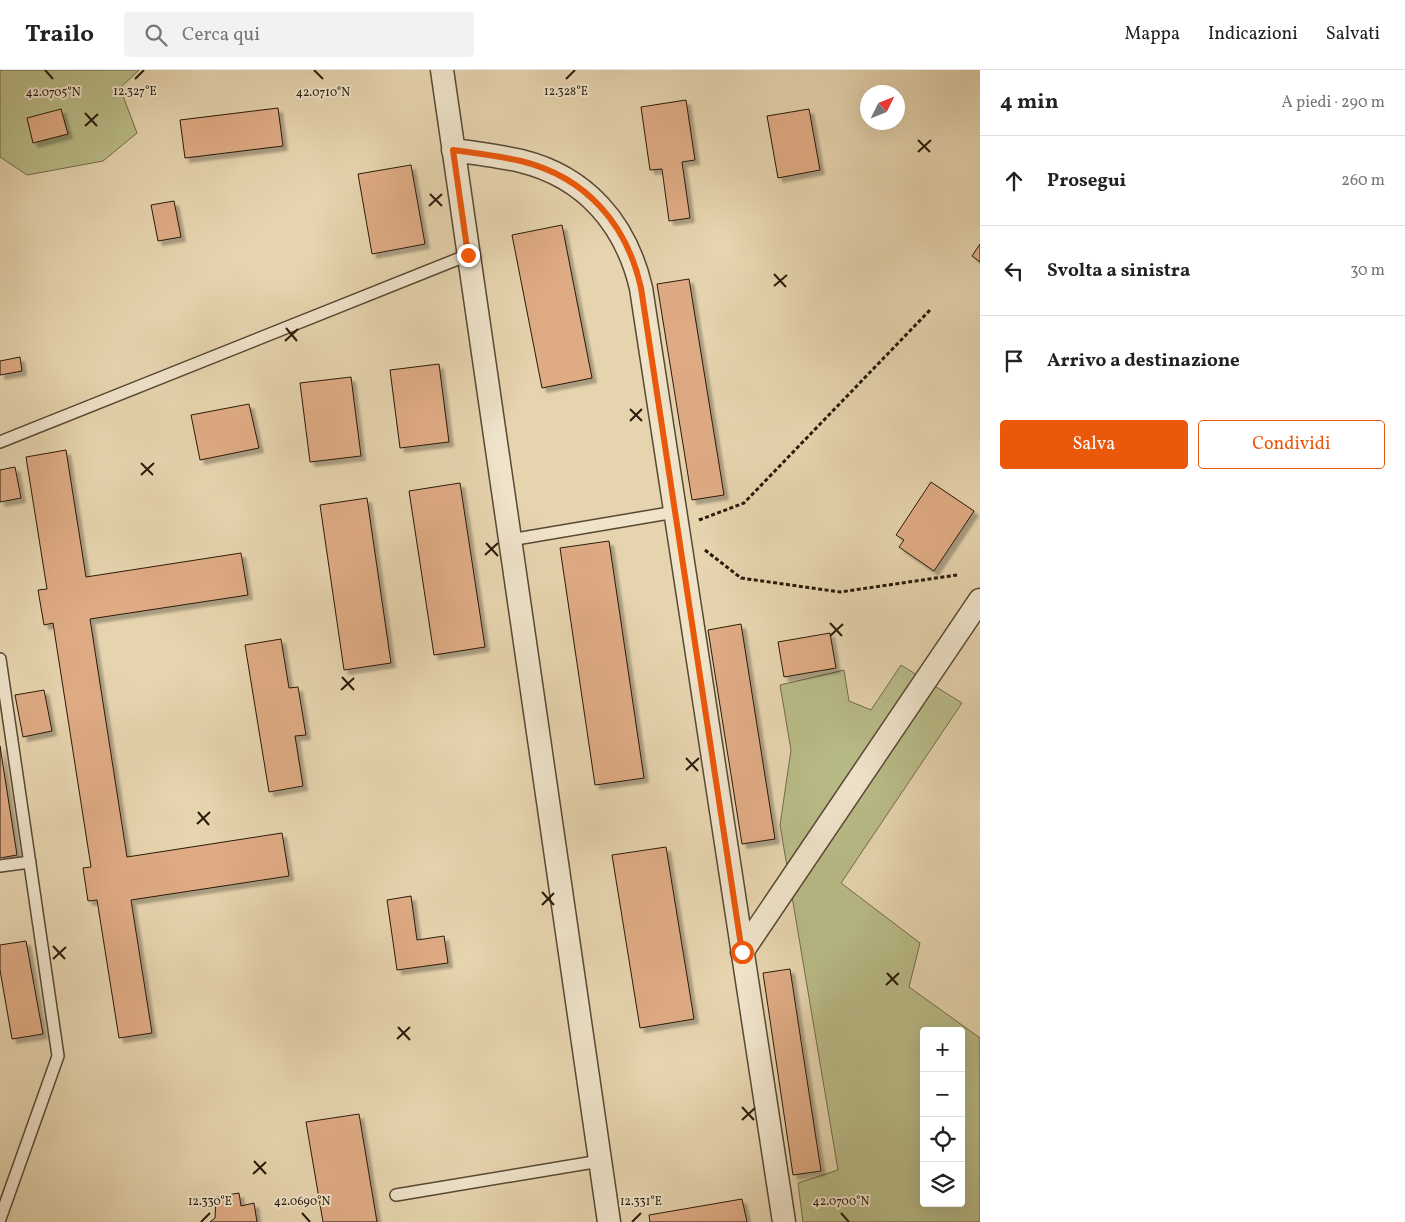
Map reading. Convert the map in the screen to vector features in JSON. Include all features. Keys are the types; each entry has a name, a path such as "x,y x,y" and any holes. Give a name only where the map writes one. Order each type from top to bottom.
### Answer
{"street":[{"path":"442,70 609,1222"},
{"path":"453,150 522,162 571,182 600,206 623,238 635,264 641,288 784,1222"},
{"path":"742,952 980,600"}],"lane":[{"path":"0,442 468,255"},
{"path":"510,540 676,520"},
{"path":"0,660 58,1056 0,1219"},
{"path":"0,866 30,862"},
{"path":"396,1195 600,1160"}],"path":[{"path":"676,520 744,503 930,310"},
{"path":"676,520 741,578 840,592 957,575"}],"green space":[{"path":"0,70 139,70 120,88 137,133 103,161 27,175 0,157"},
{"path":"901,665 962,703 841,883 920,943 909,987 965,1027 920,1027 920,1207 965,1207 965,1027 980,1038 980,1222 803,1222 798,1183 838,1170 780,825 791,750 780,685 844,670 849,701 871,710"}],"building":[{"path":"686,100 695,160 682,162 690,218 669,221 662,169 650,170 641,107"},
{"path":"278,108 283,146 185,158 180,120"},
{"path":"61,109 68,134 33,143 27,118"},
{"path":"809,109 820,170 778,178 767,116"},
{"path":"411,165 425,244 372,254 358,174"},
{"path":"174,201 181,237 158,241 151,205"},
{"path":"562,225 592,378 542,388 512,235"},
{"path":"980,244 980,262 972,256"},
{"path":"689,279 724,495 692,500 657,284"},
{"path":"20,357 22,371 0,375 0,361"},
{"path":"439,364 449,442 400,448 390,370"},
{"path":"351,377 361,456 310,462 300,383"},
{"path":"249,404 259,448 200,460 191,415"},
{"path":"66,450 86,577 241,553 248,595 90,619 127,857 282,833 289,876 131,900 152,1033 119,1038 97,900 88,901 83,868 91,867 53,623 44,625 38,590 47,589 26,457"},
{"path":"15,467 21,498 0,502 0,470"},
{"path":"931,482 974,511 934,571 899,547 904,540 896,535"},
{"path":"460,483 485,647 434,655 409,491"},
{"path":"367,498 391,663 344,670 320,505"},
{"path":"609,541 644,778 595,785 560,548"},
{"path":"741,624 775,839 742,844 708,630"},
{"path":"830,633 836,668 784,677 778,642"},
{"path":"281,639 289,688 298,687 306,735 295,736 303,786 269,792 245,645"},
{"path":"44,690 52,731 23,737 15,695"},
{"path":"0,746 17,855 0,858"},
{"path":"666,847 694,1019 640,1028 612,855"},
{"path":"411,896 417,940 444,936 448,963 397,970 387,900"},
{"path":"26,941 43,1034 12,1039 0,970 0,945"},
{"path":"790,969 821,1171 793,1175 763,973"},
{"path":"359,1114 377,1222 323,1222 306,1122"},
{"path":"239,1193 241,1206 254,1203 257,1222 210,1222 215,1218 216,1197"},
{"path":"742,1199 747,1222 650,1222 649,1215"}],"route":[{"path":"468,255 453,150 522,162 571,182 593,199 616,226 635,264 641,288 742,952"}]}
